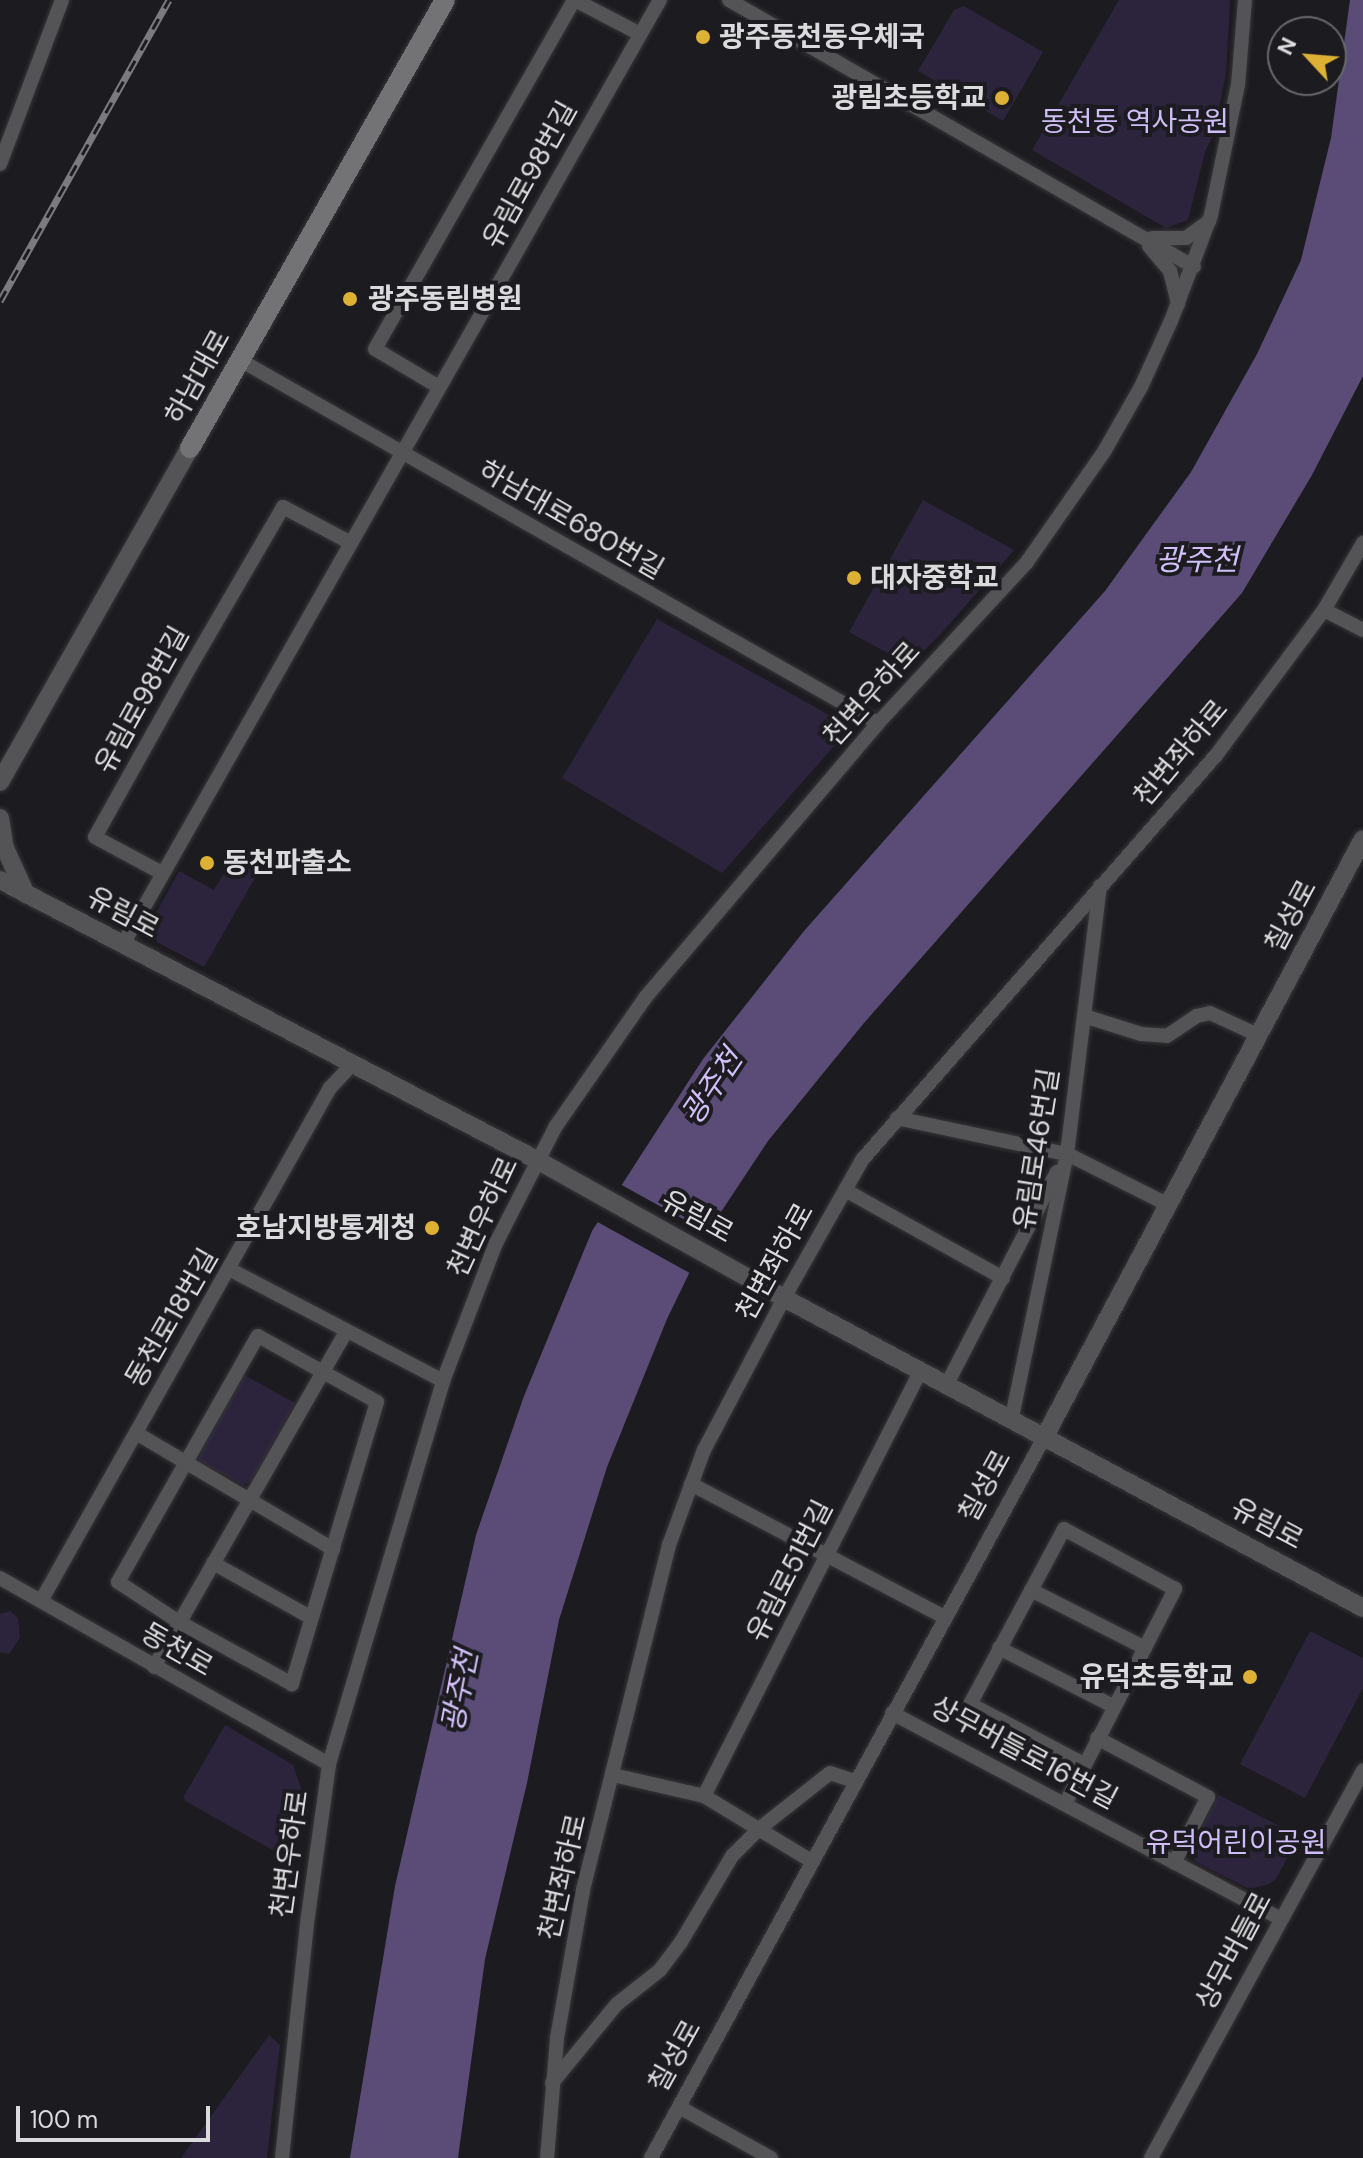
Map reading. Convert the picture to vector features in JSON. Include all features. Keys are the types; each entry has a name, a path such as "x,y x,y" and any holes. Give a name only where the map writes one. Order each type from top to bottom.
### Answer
{"main road":[{"name":"하남대로","path":"190,448 445,0"}],"street":[{"path":"0,164 62,0"},
{"path":"439,387 375,349 575,0 640,34"},
{"name":"유림로98번길","path":"123,944 660,0"},
{"path":"729,0 1194,267"},
{"name":"천변우하로","path":"282,2158 313,1873 329,1764 443,1381 496,1243 537,1160 576,1094 645,998 878,723 1027,562 1105,450 1141,387 1178,306 1209,221 1238,85 1245,0"},
{"path":"1140,236 1175,241 1193,234 1209,221"},
{"path":"1140,236 1170,271 1178,306"},
{"name":"하남대로680번길","path":"240,360 878,723"},
{"name":"하남대로","path":"0,782 190,448"},
{"name":"유림로98번길","path":"162,873 95,837 190,667 283,507 351,543"},
{"name":"천변좌하로","path":"547,2158 552,2084 583,1890 661,1574 704,1450 777,1294 862,1160 1217,754 1324,610 1363,543"},
{"path":"1324,610 1363,630"},
{"path":"0,818 8,857 26,894 0,893"},
{"name":"칠성로","path":"651,2158 1045,1436 1363,839"},
{"name":"유림로","path":"0,880 537,1160 777,1294 1012,1417 1363,1608"},
{"name":"유림로46번길","path":"1012,1417 1067,1154 1100,886"},
{"path":"1084,1016 1141,1034 1167,1036 1197,1016 1210,1013 1258,1035"},
{"name":"동천로18번길","path":"41,1601 330,1088 352,1064"},
{"path":"897,1118 1067,1154 1169,1205"},
{"path":"947,1384 1067,1154"},
{"path":"845,1190 1003,1278"},
{"path":"229,1269 443,1381"},
{"path":"154,1667 346,1332"},
{"path":"258,1336 377,1402 292,1684 179,1622 118,1582 187,1463 258,1336"},
{"name":"유림로51번길","path":"704,1796 921,1370"},
{"path":"136,1433 333,1549"},
{"path":"691,1484 944,1617"},
{"path":"1065,1804 1175,1589 1064,1529 970,1704 1084,1764"},
{"path":"213,1563 312,1618"},
{"name":"동천로","path":"0,1578 329,1764"},
{"path":"1031,1590 1145,1648"},
{"path":"999,1648 1113,1706"},
{"name":"상무버들로16번길","path":"892,1713 1281,1919"},
{"name":"상무버들로16번길","path":"1097,1738 1208,1797 1174,1863"},
{"name":"상무버들로","path":"1151,2158 1363,1770"},
{"path":"552,2084 617,2004 660,1970 681,1942 732,1856 759,1829 830,1773 855,1781"},
{"path":"613,1775 704,1796 813,1862"},
{"path":"679,2107 771,2158"}],"green space":[{"name":"동천동 역사공원","path":"1119,0 1230,0 1226,74 1214,133 1205,152 1188,220 1166,228 1032,150"},
{"path":"964,6 1043,52 1003,121 918,71 954,10"},
{"path":"923,500 1014,550 940,635 909,665 849,632"},
{"path":"657,619 838,720 842,737 722,873 562,778"},
{"path":"235,855 260,869 204,967 157,942 151,922 179,871 214,890"},
{"path":"244,1375 295,1403 252,1481 243,1485 200,1462 199,1456"},
{"path":"10,1611 18,1618 20,1638 9,1654 0,1652 0,1614"},
{"path":"1310,1631 1363,1658 1363,1688 1305,1798 1240,1764"},
{"path":"225,1725 293,1765 301,1788 293,1854 282,1847 278,1853 185,1801 184,1796"},
{"name":"유덕어린이공원","path":"1219,1795 1299,1836 1276,1879 1269,1884 1250,1889 1196,1862 1192,1856 1191,1848"},
{"path":"269,2035 280,2045 267,2158 181,2158"}],"water":[{"name":"광주천","path":"1350,0 1363,0 1363,376 1312,475 1242,593 864,1023 768,1141 713,1224 667,1319 607,1467 559,1620 527,1783 485,1959 458,2158 350,2158 395,1886 476,1535 524,1396 592,1231 703,1059 804,931 1105,591 1191,472 1257,354 1301,260 1331,138 1337,96 1347,96"}],"pier":[{"path":"618,1183 712,1235 690,1273 597,1221"}],"railway":[{"path":"0,301 169,0"}],"place":[{"name":"광주동천동우체국","path":"703,37"},
{"name":"광림초등학교","path":"1002,98"},
{"name":"광주동림병원","path":"350,299"},
{"name":"대자중학교","path":"854,578"},
{"name":"동천파출소","path":"207,863"},
{"name":"호남지방통계청","path":"432,1228"},
{"name":"유덕초등학교","path":"1250,1677"}]}
